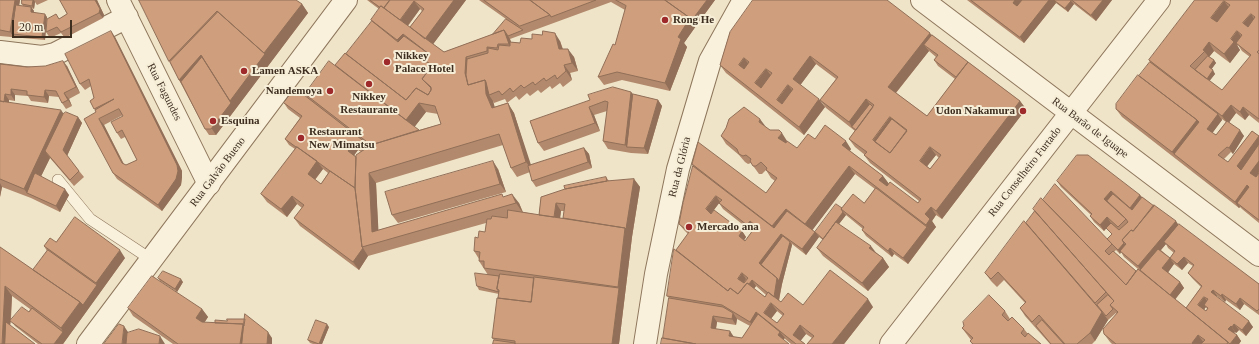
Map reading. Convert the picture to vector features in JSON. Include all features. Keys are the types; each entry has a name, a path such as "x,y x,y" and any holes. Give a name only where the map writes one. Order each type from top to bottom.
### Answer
{"street":[{"name":"Rua Galvão Bueno","path":"88,344 346,0"},
{"name":"Rua da Glória","path":"645,344 656,274 678,169 710,62 744,0"},
{"name":"Rua Barão de Iguape","path":"922,0 1259,255"},
{"name":"Rua Conselheiro Furtado","path":"891,344 1159,0"},
{"name":"Rua Fagundes","path":"123,8 209,184"},
{"path":"0,52 42,57 55,54 123,8"}],"lane":[{"path":"58,180 90,219 152,260"}],"building":[{"path":"0,0 15,0 10,32 0,30"},
{"path":"22,0 33,0 32,6 22,4"},
{"path":"60,0 95,0 100,9 99,13 61,32 57,27 46,32 47,19 56,14 59,19 67,14"},
{"path":"139,0 296,0 302,4 264,53 217,11 169,61"},
{"path":"370,0 390,0 384,8"},
{"path":"390,0 454,0 425,39 410,27 424,9 414,1 400,20 384,8"},
{"path":"484,0 530,0 550,15 520,26"},
{"path":"530,0 596,0 551,17"},
{"path":"616,0 665,0 690,18 678,37 681,39 665,83 617,72 598,77 613,44 615,45 626,6"},
{"path":"665,0 707,0 692,20"},
{"path":"753,0 887,0 930,33 888,87 927,116 968,62 1020,101 936,211 931,207 925,214 930,219 926,225 849,166 805,224 786,209 772,226 692,164 698,142 766,193 777,178 766,170 767,168 761,162 756,166 753,166 750,161 751,159 746,155 743,156 739,154 737,149 721,136 729,119 744,107 760,119 759,122 770,130 779,130 782,133 778,138 786,143 787,141 797,148 808,134 815,139 825,125 846,141 842,145 883,176 879,180 887,186 890,182 918,203 921,199 864,155 867,152 849,139 874,105 866,99 849,122 820,100 838,77 810,56 793,79 819,99 799,127 720,65 730,32","holes":["744,58 749,62 744,69 739,65","766,69 772,73 761,88 755,83","788,85 793,89 782,104 777,100","890,117 907,130 890,153 873,140","930,147 941,155 930,169 920,161"]},
{"path":"971,0 1015,0 1013,3 1017,6 1022,0 1049,0 1020,37"},
{"path":"1054,0 1071,0 1071,1 1065,8"},
{"path":"1072,0 1103,0 1091,15"},
{"path":"1195,0 1259,0 1259,50 1257,52 1259,54 1259,119 1243,107 1240,112 1231,105 1222,116 1149,60","holes":["1224,1 1230,5 1217,22 1211,18","1251,14 1255,17 1248,27 1243,23","1237,31 1242,35 1236,43 1251,55 1222,90 1190,66 1205,51 1203,50 1209,42 1224,54 1234,42 1231,39"]},
{"path":"16,5 31,7 31,12 45,14 42,37 12,34"},
{"path":"381,6 444,52 504,30 509,44 498,44 497,48 487,47 487,51 466,57 465,73 468,85 485,80 486,94 492,108 508,103 526,162 511,168 499,134 369,173 372,232 502,194 503,197 512,194 516,203 362,247 355,188 356,155 371,145 441,124 435,106 419,103 406,120 335,65 345,53 406,100 416,88 428,95 431,87 422,79 432,65 424,60 429,54 403,34 397,40 371,20"},
{"path":"218,12 265,54 230,101 201,55 179,80 170,62"},
{"path":"506,19 523,30 508,36 504,30 493,34"},
{"path":"372,21 398,42 404,36 429,54 424,60 432,66 422,79 431,88 428,95 416,88 406,100 346,54"},
{"path":"111,31 177,165 178,171 176,179 158,205 113,173 84,119 96,112 95,110 114,99 94,109 90,101 94,98 89,79 80,84 65,54","holes":["119,109 123,116 111,122 117,133 122,130 137,160 126,165 122,163 99,119"]},
{"path":"543,31 555,33 559,49 568,49 572,63 564,65 566,71 557,79 555,75 546,81 544,78 535,85 533,82 524,88 521,85 513,92 510,88 502,95 499,91 489,95 485,80 468,85 466,75 467,59 488,53 488,48 498,50 499,45 510,46 510,42 520,43 521,38 532,39 532,34 542,35"},
{"path":"932,35 968,62 956,77 934,60 938,55 924,45"},
{"path":"1208,56 1214,60 1209,67 1213,70 1207,79 1195,70"},
{"path":"202,57 231,103 211,129 205,129 181,82"},
{"path":"63,61 76,87 64,93 68,100 62,103 56,91 45,90 44,97 27,95 27,91 11,89 11,95 5,94 4,102 0,101 0,64 27,67 45,66"},
{"path":"329,61 419,130 371,145 305,94"},
{"path":"1150,62 1218,114 1207,129 1216,135 1227,121 1240,130 1229,148 1227,147 1218,155 1228,162 1252,131 1259,136 1237,166 1241,170 1259,144 1259,161 1250,173 1256,177 1259,173 1259,220 1237,203 1249,187 1247,185 1235,202 1174,154 1199,122 1139,76"},
{"path":"1138,75 1197,120 1172,152 1116,109 1116,104"},
{"path":"613,87 631,92 625,145 603,141 608,102 605,101 589,107 595,123 538,143 530,121 590,100 588,95"},
{"path":"295,88 370,146 363,150 354,144 348,151 356,157 355,188 285,139 302,116 284,103"},
{"path":"633,94 658,100 644,148 627,147"},
{"path":"0,101 61,110 24,189 0,179"},
{"path":"870,104 873,107 856,130 852,127"},
{"path":"66,112 78,117 63,150 79,171 70,180 45,151 63,114"},
{"path":"892,119 907,131 890,153 875,142"},
{"path":"297,147 317,161 308,174 321,184 330,171 355,188 363,248 353,262 294,218 304,205 292,196 281,209 261,194"},
{"path":"584,148 588,162 532,181 528,166"},
{"path":"1077,155 1088,155 1140,195 1130,208 1111,191 1104,199 1126,219 1118,227 1107,217 1100,225 1090,216 1092,214 1057,181"},
{"path":"493,161 500,184 392,215 385,192"},
{"path":"693,166 774,228 787,211 815,232 802,249 781,234 759,263 777,278 774,297 752,280 749,284 747,283 738,294 730,288 728,291 676,250 689,232 679,224","holes":["716,196 722,200 719,203 747,225 750,221 756,226 745,241 739,236 742,231 714,210 711,214 706,209","742,273 748,278 744,283 738,279"]},
{"path":"35,173 65,189 56,206 27,193"},
{"path":"606,177 607,181 565,189 564,186"},
{"path":"634,179 626,229 563,218 565,204 556,203 554,217 539,215 541,197 565,189 607,181"},
{"path":"1055,184 1112,244 1105,251 1109,255 1113,251 1136,271 1126,285 1043,200"},
{"path":"876,188 927,227 903,258 890,248 888,251 862,230 864,227 841,209 853,194 864,203"},
{"path":"1113,194 1132,210 1142,197 1154,206 1133,231 1131,230 1122,240 1124,243 1118,250 1107,239 1112,234 1106,228 1111,223 1119,230 1128,222 1107,201"},
{"path":"1041,198 1126,285 1138,269 1228,342 1227,344 1201,344 1205,340 1198,335 1192,343 1193,344 1116,344 1104,334 1103,329 1118,312 1110,305 1114,301 1033,209"},
{"path":"836,204 842,208 841,209 843,212 823,239 815,232"},
{"path":"1154,205 1176,221 1138,266 1120,251 1126,244 1122,240 1131,230 1133,231"},
{"path":"508,210 625,228 618,287 484,268 484,261 479,261 480,252 474,251 475,237 478,238 479,231 485,232 487,219 491,219 492,216 507,218"},
{"path":"1035,211 1106,292 1095,303 1026,223"},
{"path":"75,217 120,250 96,283 44,246 50,238 56,242"},
{"path":"1024,221 1102,312 1090,333 1077,344 1065,344 1039,315 1032,322 1020,308 1026,302 998,272 991,279 985,273"},
{"path":"836,222 871,246 869,248 883,258 862,283 817,248"},
{"path":"1179,224 1259,284 1259,309 1257,311 1240,298 1236,304 1222,294 1221,296 1213,290 1211,292 1249,321 1242,330 1234,324 1228,329 1237,335 1230,344 1186,308 1202,286 1188,273 1194,265 1184,257 1177,264 1170,258 1175,251 1164,242","holes":["1204,297 1208,299 1204,305 1208,308 1206,311 1198,305"]},
{"path":"783,236 790,242 779,281 761,265"},
{"path":"0,247 80,302 61,328 5,286 2,344 0,344"},
{"path":"674,249 728,291 730,288 738,294 747,283 765,297 768,292 781,302 788,293 803,305 830,270 868,299 832,344 807,344 814,336 800,325 793,335 805,344 796,344 756,312 750,322 722,305 667,296","holes":["771,303 784,314 777,323 764,313"]},
{"path":"1158,249 1170,258 1162,268 1180,282 1170,295 1140,270"},
{"path":"48,250 97,285 83,305 33,270"},
{"path":"163,271 181,279 175,289 158,278"},
{"path":"475,273 499,276 497,289 499,292 477,286"},
{"path":"500,274 534,278 531,302 498,298 499,290 497,289"},
{"path":"152,276 202,309 196,318 202,322 243,324 240,344 178,344 128,308"},
{"path":"534,277 619,288 612,344 515,344 515,341 492,338 497,298 531,302"},
{"path":"989,295 1005,311 1002,315 1008,321 1012,317 1024,329 1021,333 1025,337 1028,333 1041,344 973,344 970,341 973,338 962,328 964,326 963,322"},
{"path":"1108,295 1114,301 1110,305 1113,309 1106,316 1097,305"},
{"path":"669,298 723,307 733,313 732,319 713,316 711,328 730,331 729,336 742,338 758,314 780,332 778,335 789,344 696,344 663,338"},
{"path":"22,307 29,312 32,308 63,332 54,344 42,344 10,321"},
{"path":"245,314 268,332 267,344 242,344"},
{"path":"227,319 245,319 244,326 243,324 215,323 215,320 227,321"},
{"path":"316,320 327,324 319,344 308,340"},
{"path":"1042,320 1064,344 1051,344 1036,326"},
{"path":"6,322 35,344 5,344"},
{"path":"119,324 124,326 122,344 104,344"},
{"path":"139,329 160,336 159,344 126,344 127,333"},
{"path":"662,338 696,344 661,344"},
{"path":"494,340 515,343 515,344 493,344"}],"place":[{"name":"Rong He","path":"665,20"},
{"name":"Nikkey Palace Hotel","path":"387,62"},
{"name":"Lamen ASKA","path":"244,71"},
{"name":"Nikkey Restaurante","path":"369,84"},
{"name":"Nandemoya","path":"330,91"},
{"name":"Udon Nakamura","path":"1023,111"},
{"name":"Esquina","path":"213,121"},
{"name":"Restaurant New Mimatsu","path":"301,138"},
{"name":"Mercado ana","path":"689,227"}]}
